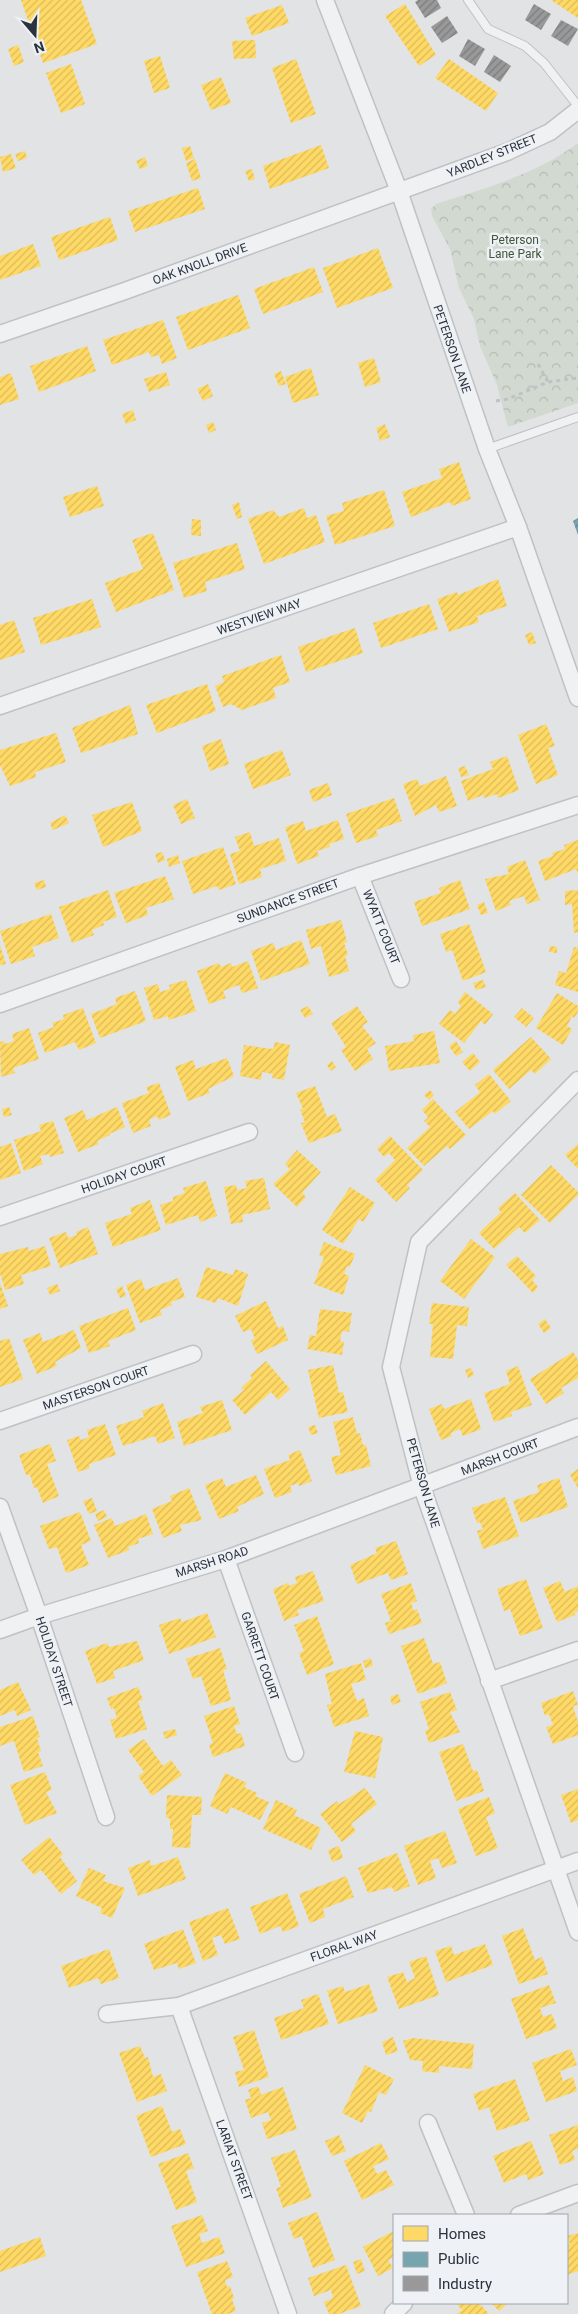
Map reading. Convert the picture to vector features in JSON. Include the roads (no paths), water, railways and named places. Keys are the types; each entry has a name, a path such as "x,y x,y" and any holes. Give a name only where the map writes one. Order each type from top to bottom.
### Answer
{"street":[{"name":"PETERSON LANE","path":"325,0 400,191 487,448 570,664 578,698"},
{"name":"YARDLEY STREET","path":"400,191 507,152 550,132 578,108"},
{"name":"OAK KNOLL DRIVE","path":"0,334 122,292 400,191"},
{"name":"WESTVIEW WAY","path":"0,706 518,527"},
{"name":"SUNDANCE STREET","path":"0,1004 360,876 578,805"},
{"name":"WYATT COURT","path":"360,876 401,979"},
{"name":"PETERSON LANE","path":"578,1080 419,1242 392,1367 422,1487 578,1932"},
{"name":"HOLIDAY COURT","path":"0,1217 249,1132"},
{"name":"MASTERSON COURT","path":"0,1421 193,1354"},
{"name":"MARSH COURT","path":"422,1487 578,1427"},
{"name":"MARSH ROAD","path":"0,1630 39,1616 226,1559 422,1487"},
{"name":"HOLIDAY STREET","path":"0,1507 39,1616 106,1817"},
{"name":"GARRETT COURT","path":"226,1559 295,1753"},
{"path":"489,1681 578,1650"},
{"name":"FLORAL WAY","path":"107,2014 179,2006 578,1861"},
{"name":"LARIAT STREET","path":"179,2006 288,2314"},
{"path":"428,2123 466,2214"},
{"path":"522,2214 578,2193"},
{"path":"393,2314 403,2304"}],"lane":[{"path":"468,0 488,29 525,46 544,63 578,108"},
{"path":"487,448 578,417"}],"park label":[{"name":"Peterson Lane Park","path":"515,247"}]}
